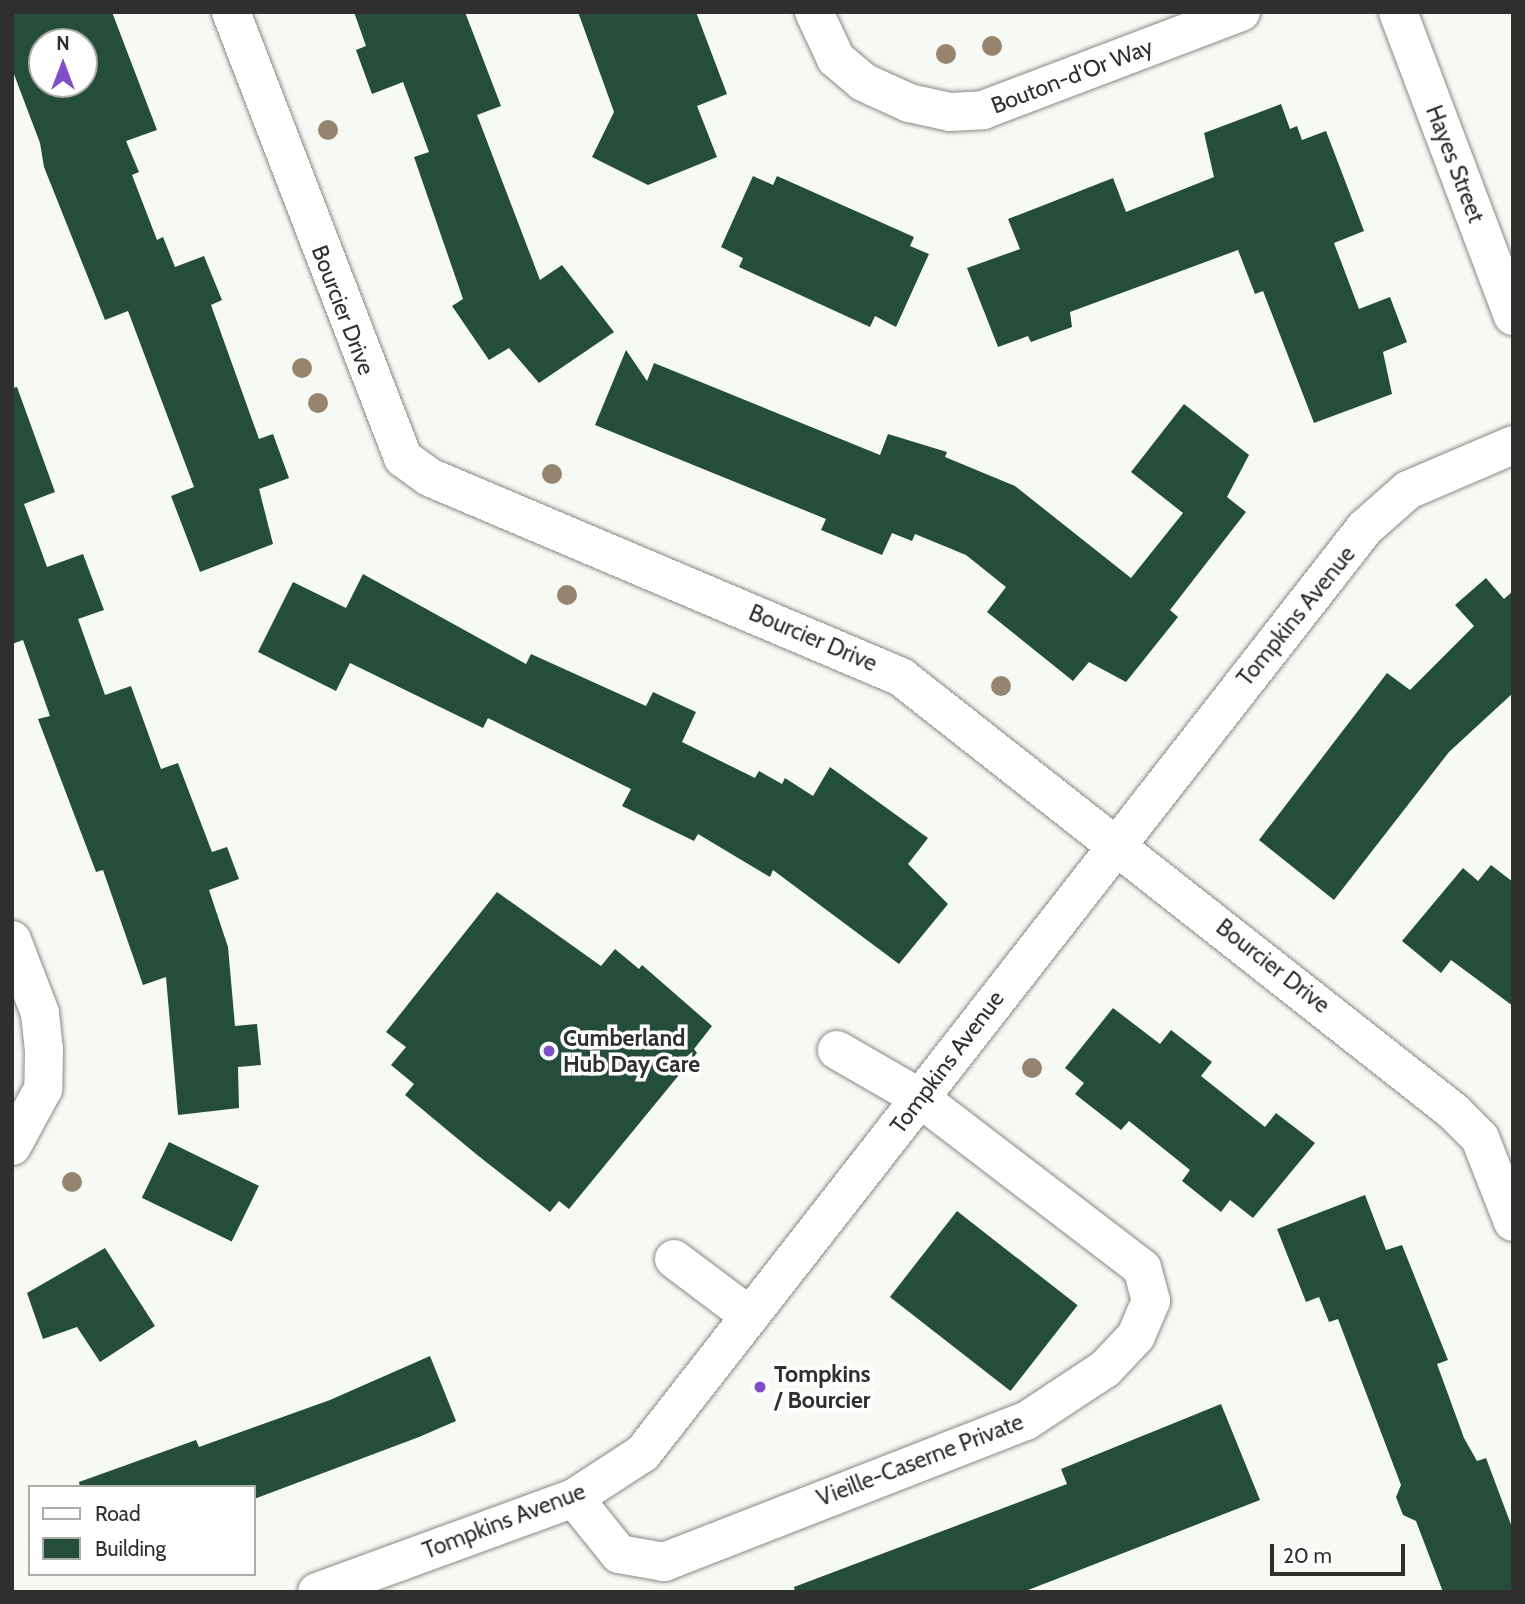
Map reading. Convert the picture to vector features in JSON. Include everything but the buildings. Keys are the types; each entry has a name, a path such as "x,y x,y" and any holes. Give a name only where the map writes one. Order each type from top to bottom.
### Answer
{"street":[{"name":"Bourcier Drive","path":"231,12 403,458 429,477 488,503 877,664 1115,841 1453,1111 1480,1138 1513,1223"},
{"name":"Bouton-d'Or Way","path":"814,12 836,59 863,82 909,103 950,111 983,110 1241,12"},
{"name":"Hayes Street","path":"1398,12 1513,316"},
{"name":"Tompkins Avenue","path":"317,1592 574,1498 643,1453 920,1098 1115,841 1365,528 1408,490 1513,445"},
{"path":"12,940 40,1013 44,1050 43,1089 12,1146"},
{"name":"Vieille-Caserne Private","path":"574,1498 619,1554 664,1562 1026,1421 1105,1369 1136,1336 1151,1301 1142,1269 920,1098 837,1051"},
{"path":"674,1259 750,1317"}],"place":[{"name":"Cumberland Hub Day Care","path":"549,1051"},
{"name":"Tompkins / Bourcier","path":"760,1387"}]}
